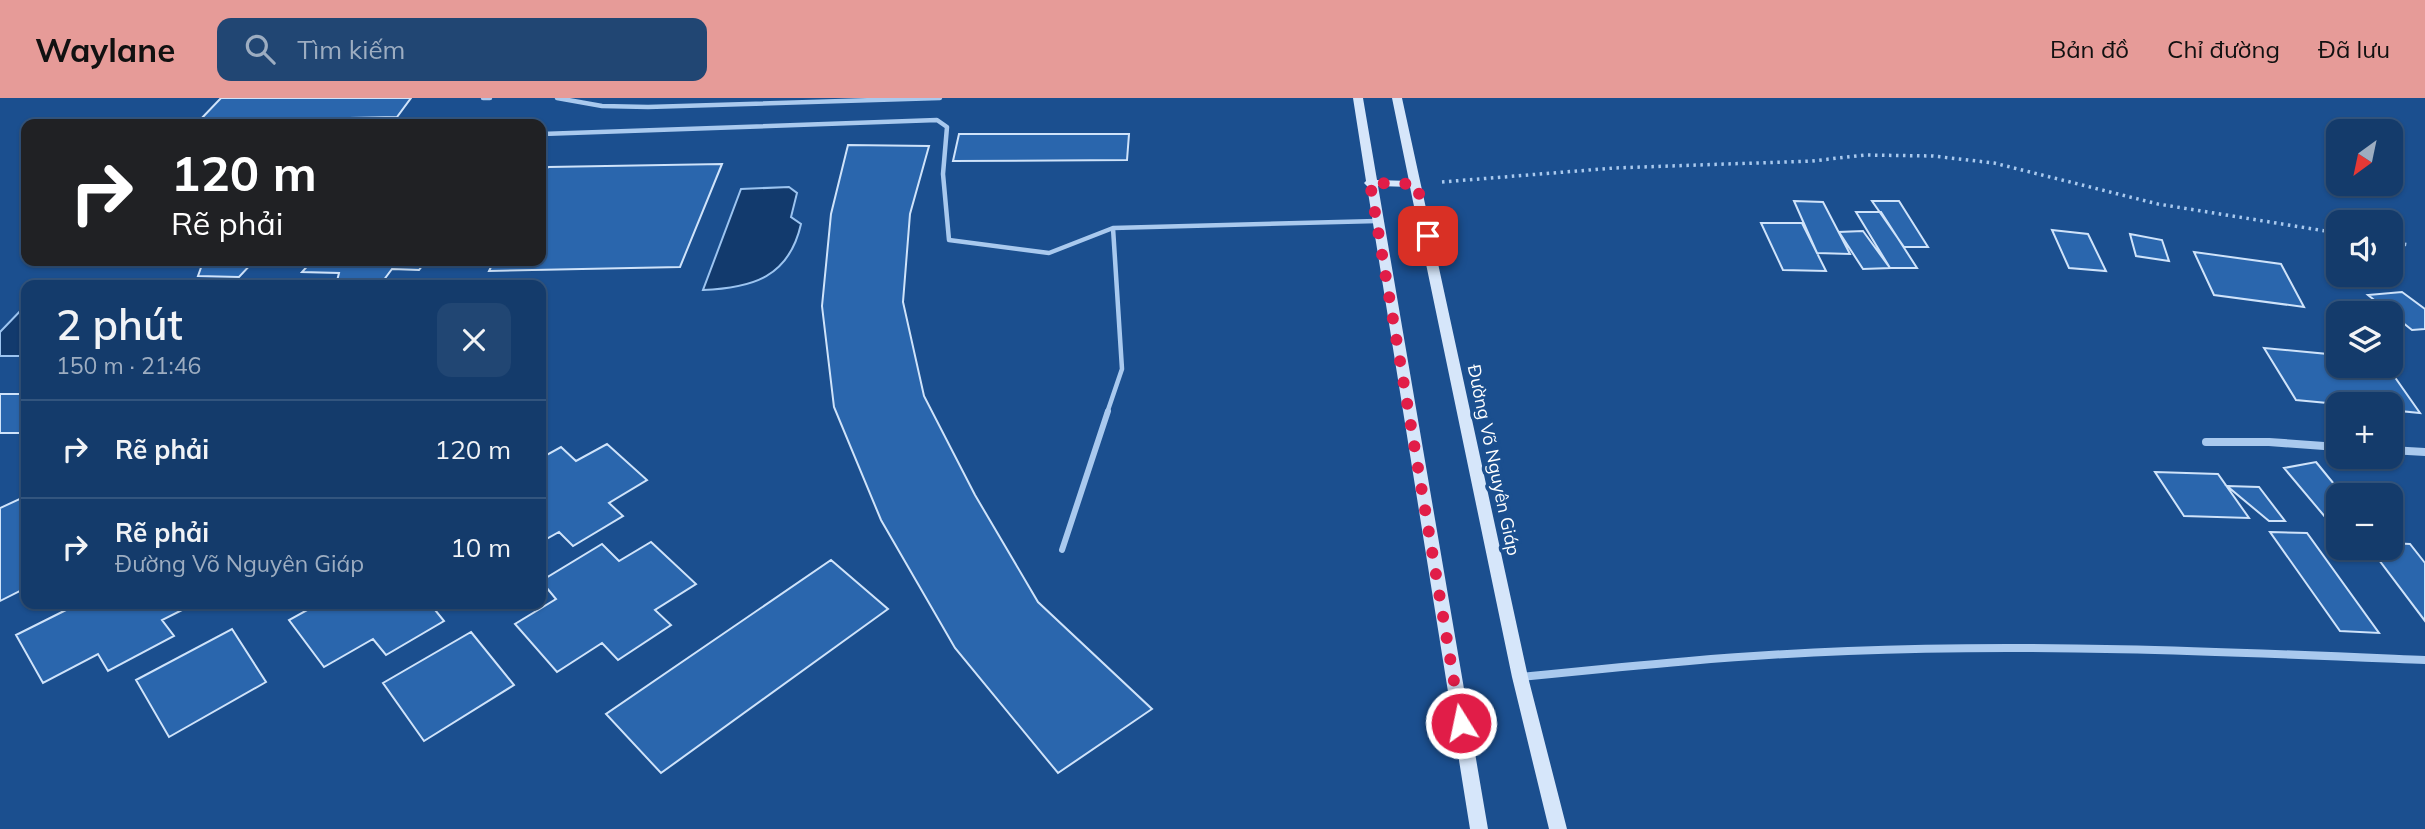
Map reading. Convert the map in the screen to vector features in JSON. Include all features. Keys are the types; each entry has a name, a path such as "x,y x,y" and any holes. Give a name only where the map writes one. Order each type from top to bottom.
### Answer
{"main road":[{"path":"1358,98 1479,829"},
{"name":"Đường Võ Nguyên Giáp","path":"1397,98 1520,677 1558,829"},
{"path":"1370,183 1417,184"}],"street":[{"path":"2206,442 2269,442 2326,446"},
{"path":"2403,451 2425,452"},
{"path":"1520,677 1768,654 1937,650 2175,649 2425,660"}],"lane":[{"path":"483,98 490,98"},
{"path":"557,98 570,102 622,107 940,98"},
{"path":"546,134 937,120 947,127 943,174 949,240 1049,253 1113,228 1377,221"},
{"path":"1062,550 1122,369 1113,228"}],"path":[{"path":"1417,184 1614,168 1812,161 1865,155 1933,156 1994,163 2158,204 2326,231"},
{"path":"2403,244 2409,245"}],"water":[{"path":"789,187 797,193 791,217 801,224 788,256 778,268 753,282 703,290 741,189"},
{"path":"21,310 21,356 0,356 0,332"}],"building":[{"path":"221,98 411,98 397,117 201,119"},
{"path":"959,134 1129,134 1127,160 953,161"},
{"path":"848,145 929,146 910,214 903,302 924,396 975,495 1038,602 1152,709 1058,773 955,648 881,520 834,407 822,306 831,214"},
{"path":"722,164 680,267 489,271 492,266 546,266 548,167"},
{"path":"1794,201 1823,202 1850,254 1817,253"},
{"path":"1872,201 1899,201 1928,247 1904,247"},
{"path":"1856,212 1881,212 1917,268 1890,268"},
{"path":"1761,223 1802,223 1826,271 1783,270"},
{"path":"2052,230 2088,234 2106,271 2069,268"},
{"path":"1863,231 1890,268 1863,269 1839,232"},
{"path":"2130,234 2162,240 2169,261 2136,256"},
{"path":"2194,252 2281,264 2304,307 2214,295"},
{"path":"202,266 249,266 239,277 198,276"},
{"path":"307,266 422,266 419,270 392,269 384,280 337,280 339,273 302,272"},
{"path":"2402,292 2425,309 2425,329 2412,330 2403,323 2403,301 2376,301 2368,295"},
{"path":"2264,348 2326,354 2326,378 2395,378 2420,413 2403,411 2403,392 2326,392 2326,403 2296,400"},
{"path":"0,394 21,394 21,433 0,433"},
{"path":"607,444 647,480 609,503 623,516 573,546 559,532 546,539 546,455 561,447 576,461"},
{"path":"2316,462 2333,483 2326,483 2326,518 2284,468"},
{"path":"2155,472 2218,474 2249,518 2184,516"},
{"path":"2227,486 2259,487 2285,521 2269,521"},
{"path":"21,498 21,590 0,601 0,508"},
{"path":"2270,532 2307,533 2379,633 2340,631"},
{"path":"651,542 696,584 655,610 671,625 618,660 602,643 557,672 515,624 540,609 546,609 546,605 556,599 546,587 546,578 602,544 619,561"},
{"path":"2403,544 2410,544 2425,563 2425,621 2379,560 2403,560"},
{"path":"831,560 888,609 661,773 606,714"},
{"path":"184,609 162,620 174,636 108,671 98,654 43,683 16,635 66,610"},
{"path":"309,609 434,609 444,621 386,655 373,639 324,667 289,620"},
{"path":"232,629 266,682 169,737 136,680"},
{"path":"471,632 514,685 424,741 383,683"}],"route":[{"path":"1428,236 1417,184 1370,183 1461,723"}]}
